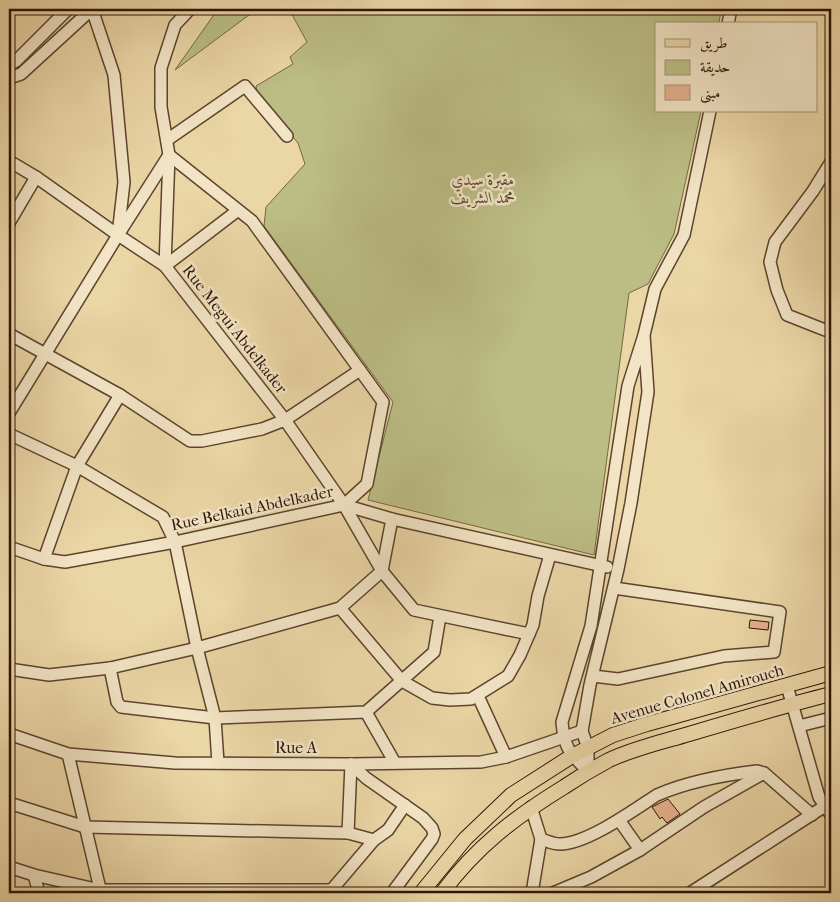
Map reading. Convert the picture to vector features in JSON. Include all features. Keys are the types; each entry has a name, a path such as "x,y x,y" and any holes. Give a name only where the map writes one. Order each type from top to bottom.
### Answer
{"main road":[{"name":"Avenue Colonel Amirouch","path":"421,893 465,839 504,800 572,756 613,735 647,724 831,673"},
{"path":"442,893 458,871 488,841 531,808 588,771 631,751 831,694"}],"street":[{"path":"9,65 16,61 68,9"},
{"path":"9,78 21,74 92,9 114,75 124,182 118,235"},
{"path":"166,266 169,154 161,107 161,68 175,25 190,9"},
{"path":"728,22 731,9"},
{"path":"167,140 244,86 287,136"},
{"path":"588,771 572,756 563,738 562,722 591,626 628,386 644,335 655,289 684,235 710,112"},
{"path":"9,413 169,154"},
{"path":"169,154 237,211 252,221 383,402 367,484 344,505"},
{"name":"Rue Megui Abdelkader","path":"9,161 36,177 118,235 166,266 284,420 344,505 382,571 414,610 529,634"},
{"path":"831,162 813,192 775,242 770,262 777,290 787,315 825,330 831,329"},
{"path":"9,223 36,177"},
{"path":"166,266 237,211"},
{"path":"9,334 120,395 190,441 202,441 262,429 284,420 360,370"},
{"path":"588,771 588,748 582,731 631,504 648,392 644,335"},
{"path":"44,559 77,466 120,395"},
{"path":"9,434 77,466 163,517 174,542 215,718 218,763"},
{"name":"Rue Belkaid Abdelkader","path":"9,547 44,559 65,562 174,542 344,505 392,519 550,556 618,569"},
{"path":"9,669 49,675 110,668 198,648 340,608 382,571 392,519"},
{"path":"340,608 402,681 432,698 450,700 471,699 508,676 533,625 538,596 550,556"},
{"path":"593,676 618,679 724,656 774,652 780,612 614,588"},
{"path":"110,668 118,702 121,707 215,718 366,712 434,652 440,616"},
{"path":"690,893 812,815 828,810 819,797 787,686"},
{"path":"478,696 506,757"},
{"path":"366,712 395,763"},
{"path":"799,726 831,718"},
{"name":"Rue A","path":"9,734 68,754 174,763 351,764 481,762 506,757 582,731"},
{"path":"68,754 100,892"},
{"path":"348,833 351,764"},
{"path":"351,764 366,778 423,818 432,828 434,834 392,893"},
{"path":"541,839 558,844 567,843 596,832 619,820 667,790 702,780 757,771 764,773 812,815"},
{"path":"553,893 591,877 640,850 704,807 764,773"},
{"path":"9,803 85,827 348,833 374,840"},
{"path":"9,867 100,892 330,892 374,840 388,830 405,805"},
{"path":"531,808 541,839 532,893"},
{"path":"619,820 640,850"},
{"path":"34,875 39,893"}],"green space":[{"path":"218,9 257,9 175,70"},
{"name":"مقبرة سيدي محمد الشريف","path":"289,9 721,9 719,22 655,22 655,112 701,112 674,234 648,284 629,293 594,555 368,500 393,402 264,226 266,207 305,164 298,143 258,97 256,86 293,64 290,57 307,42"}],"building":[{"path":"750,620 769,622 768,630 749,628"},
{"path":"668,799 680,814 667,823 662,817 660,819 652,807"}]}
